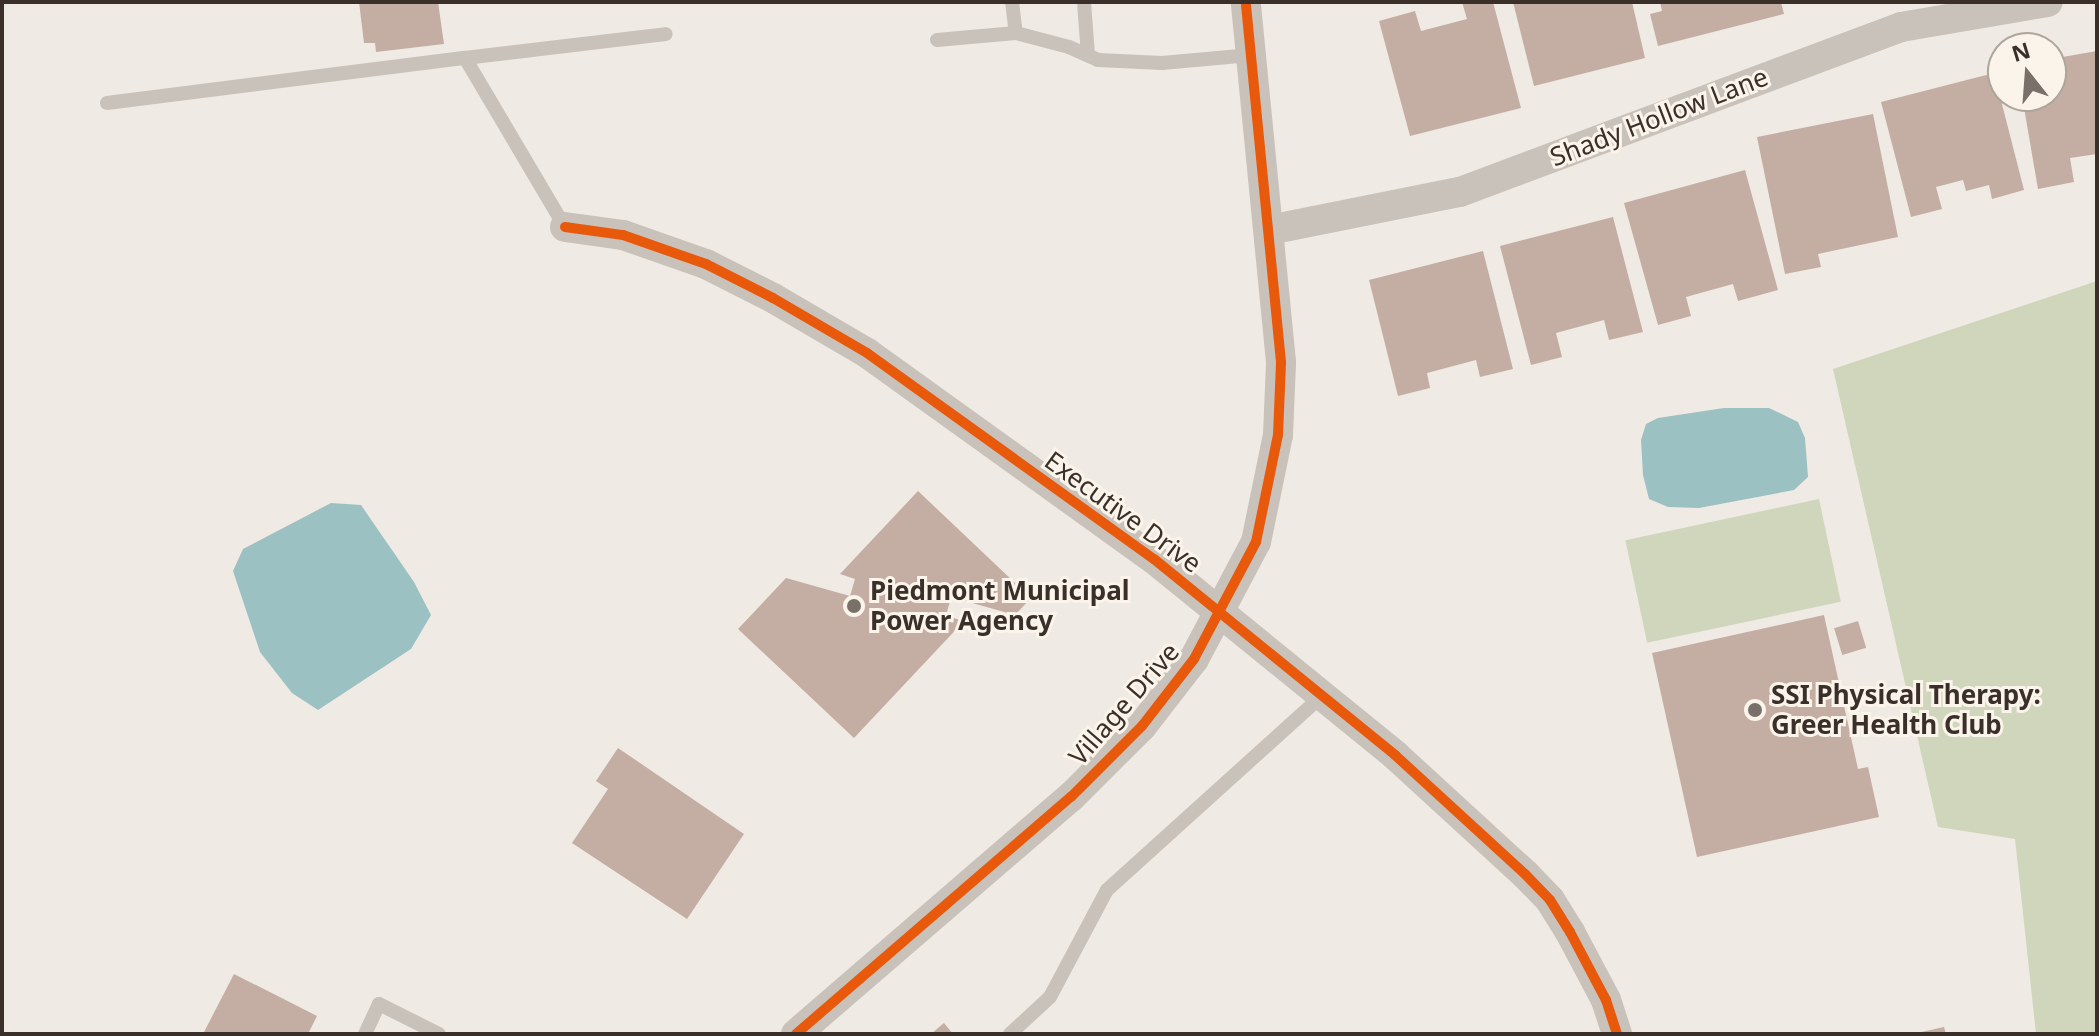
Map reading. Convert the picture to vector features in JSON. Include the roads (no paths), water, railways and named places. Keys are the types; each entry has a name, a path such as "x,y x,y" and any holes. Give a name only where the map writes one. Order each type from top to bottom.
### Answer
{"street":[{"name":"Village Drive","path":"796,1034 1071,797 1142,726 1194,659 1261,528 1278,435 1281,362 1246,2"},
{"name":"Shady Hollow Lane","path":"1269,230 1460,192 1901,27 2048,2"},
{"name":"Executive Drive","path":"565,227 623,235 706,264 867,353 1154,559 1395,755 1550,900 1593,973 1617,1034"}],"lane":[{"path":"1012,2 1016,33"},
{"path":"1084,2 1088,55"},
{"path":"937,40 1016,33 1098,60 1162,63 1251,55"},
{"path":"107,103 666,34"},
{"path":"465,58 565,227"},
{"path":"1010,1034 1050,997 1107,890 1322,696"},
{"path":"365,1034 379,1004 439,1034"}],"water":[{"path":"1724,408 1769,408 1798,422 1805,438 1808,477 1794,490 1699,508 1668,507 1649,499 1643,475 1641,440 1646,424 1658,418"},
{"path":"331,503 361,505 414,582 431,615 411,649 318,710 292,693 260,652 233,571 243,549"}],"place":[{"name":"Piedmont Municipal Power Agency","path":"854,606"},
{"name":"SSI Physical Therapy: Greer Health Club","path":"1755,710"}]}
